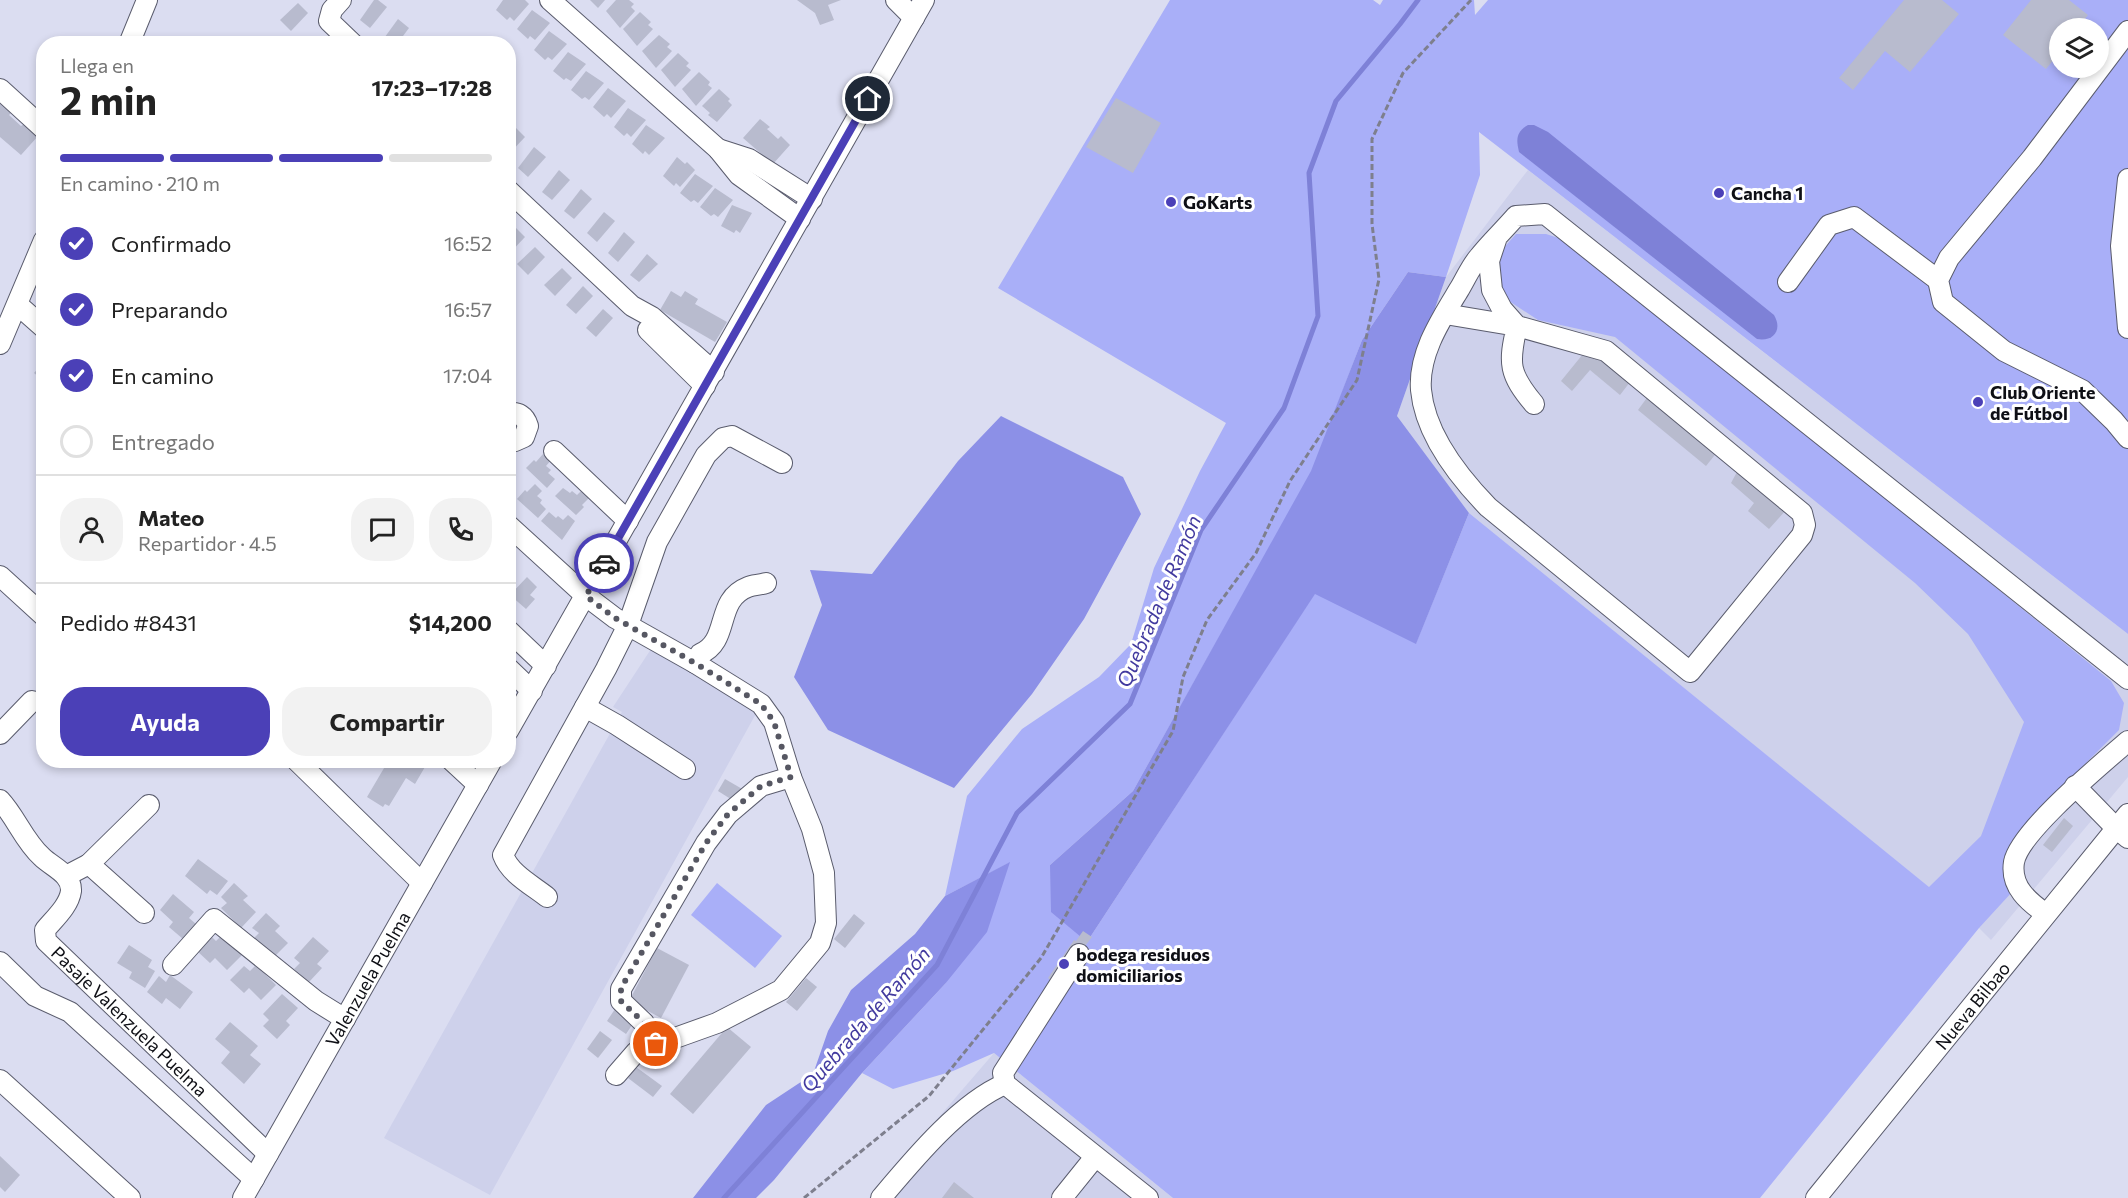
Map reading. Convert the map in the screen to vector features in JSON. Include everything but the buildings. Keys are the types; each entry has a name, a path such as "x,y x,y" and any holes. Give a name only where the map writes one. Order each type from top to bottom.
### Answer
{"street":[{"path":"132,36 147,0"},
{"path":"341,0 332,10 329,21 345,36"},
{"path":"550,0 718,149 739,175 800,219"},
{"path":"896,0 914,18"},
{"path":"516,718 924,0"},
{"path":"2128,31 2032,158 1949,258 1938,280 1943,302 2004,351 2082,390 2128,438"},
{"path":"0,89 36,122"},
{"path":"718,149 749,159 812,200"},
{"path":"2128,179 2121,246 2128,328"},
{"path":"516,197 632,306 652,317 710,379"},
{"path":"1445,314 1517,326 1606,351 1802,513 1805,525 1802,535 1689,672 1488,507 1469,488 1452,465 1433,430 1424,405 1421,387 1422,367 1432,340 1445,314 1478,258 1516,216 1545,214 2128,680"},
{"path":"1788,282 1829,225 1854,217 1938,280"},
{"path":"1497,237 1489,261 1492,290 1502,309 1517,326"},
{"path":"0,344 36,260"},
{"path":"18,304 36,321"},
{"path":"1517,326 1510,352 1512,367 1516,378 1534,404"},
{"path":"516,414 520,414 528,426 524,437 516,441"},
{"path":"548,897 515,873 506,864 502,855 628,625 657,542 706,455 723,438 732,435 783,463"},
{"path":"554,451 628,521"},
{"path":"516,532 586,596 615,618 695,663 761,704 774,722 791,777 812,829 824,873 826,923 820,943 781,990 717,1023 636,1052 616,1075"},
{"path":"0,576 36,609"},
{"path":"695,663 700,654 710,649 716,641 726,607 734,597 746,588 766,583"},
{"path":"516,638 546,666"},
{"path":"516,676 532,691"},
{"path":"0,734 32,701"},
{"path":"585,707 685,769"},
{"path":"2046,914 2019,891 2014,863 2026,840 2076,786 2128,741"},
{"path":"304,768 422,883"},
{"path":"460,768 478,785"},
{"name":"Valenzuela Puelma","path":"243,1198 488,768"},
{"path":"656,1044 644,1023 621,1001 621,988 706,843 728,814 761,786 791,777"},
{"path":"2076,786 2124,827"},
{"path":"0,800 41,856 66,876 89,864 149,805"},
{"name":"Nueva Bilbao","path":"1816,1198 2046,914 2124,827"},
{"path":"89,864 144,913"},
{"name":"Pasaje Valenzuela Puelma","path":"66,876 70,884 69,896 66,904 45,930 46,941 268,1154"},
{"path":"173,965 214,919 316,1001 345,1019"},
{"path":"1079,954 1003,1073 1005,1084 1148,1198"},
{"name":"Pasaje Valenzuela Puelma","path":"0,962 35,996 70,1012 254,1179"},
{"path":"0,1080 130,1198"},
{"path":"881,1198 910,1163 944,1129 980,1096 1005,1084"},
{"path":"1062,1198 1095,1157"}],"path":[{"path":"804,1198 929,1096 1041,958 1173,731 1183,677 1207,620 1256,553 1290,481 1356,380 1379,279 1372,224 1372,139 1403,73 1471,0"}],"shaded area":[{"path":"1170,0 1373,0 1380,5 1383,0 1474,0 1475,15 1488,0 2128,0 2128,634 1479,132 1480,175 1446,277 1408,272 1362,340 1312,471 1133,791 1050,865 1087,942 1315,593 1416,643 1469,513 1929,887 1981,836 2024,722 1968,634 1915,583 1615,337 1538,320 1509,301 1498,278 1500,252 1516,234 1546,234 1571,242 2111,681 2124,703 2119,730 2059,790 2017,839 2013,891 1979,928 1760,1198 1173,1198 994,1053 953,1071 893,1089 862,1073 945,984 1009,863 945,896 967,796 1022,729 1099,677 1131,644 1154,568 1200,471 1226,423 998,288"},
{"path":"1528,125 1534,125 1548,132 1774,315 1777,320 1775,334 1768,339 1757,339 1519,152 1518,136 1521,130"},
{"path":"1528,170 2128,634 2128,777 1991,940 1469,513 1397,416 1446,277"},
{"path":"1408,272 1446,277 1397,416 1469,513 1416,644 1315,594 1087,942 1051,912 1050,865 1133,791 1311,471 1362,340"},
{"path":"1001,416 1123,477 1141,514 1084,619 1032,694 954,788 828,730 794,677 822,605 810,570 872,574 958,461"},
{"path":"653,646 758,710 490,1195 384,1138 622,712 613,707"},
{"path":"1010,862 987,932 945,984 862,1073 774,1180 756,1198 693,1198 766,1105 813,1074 828,1031 851,990 915,934 945,896"},
{"path":"717,883 782,936 755,968 691,915"},
{"path":"994,1053 1173,1198 869,1198"}],"waterway":[{"name":"Quebrada de Ramón","path":"724,1198 937,965 1017,813 1130,704 1201,530 1284,408 1318,316 1309,173 1336,101 1418,0"}],"way so far":[{"path":"604,563 586,596 615,618 695,663 761,704 774,722 791,777 761,786 728,814 706,843 621,988 621,1001 644,1023 656,1044"}],"place":[{"name":"Cancha 1","path":"1719,193"},
{"name":"GoKarts","path":"1171,202"},
{"name":"Club Oriente de Fútbol","path":"1978,402"},
{"name":"bodega residuos domiciliarios","path":"1064,964"}],"route":[{"path":"604,563 868,99"}]}
